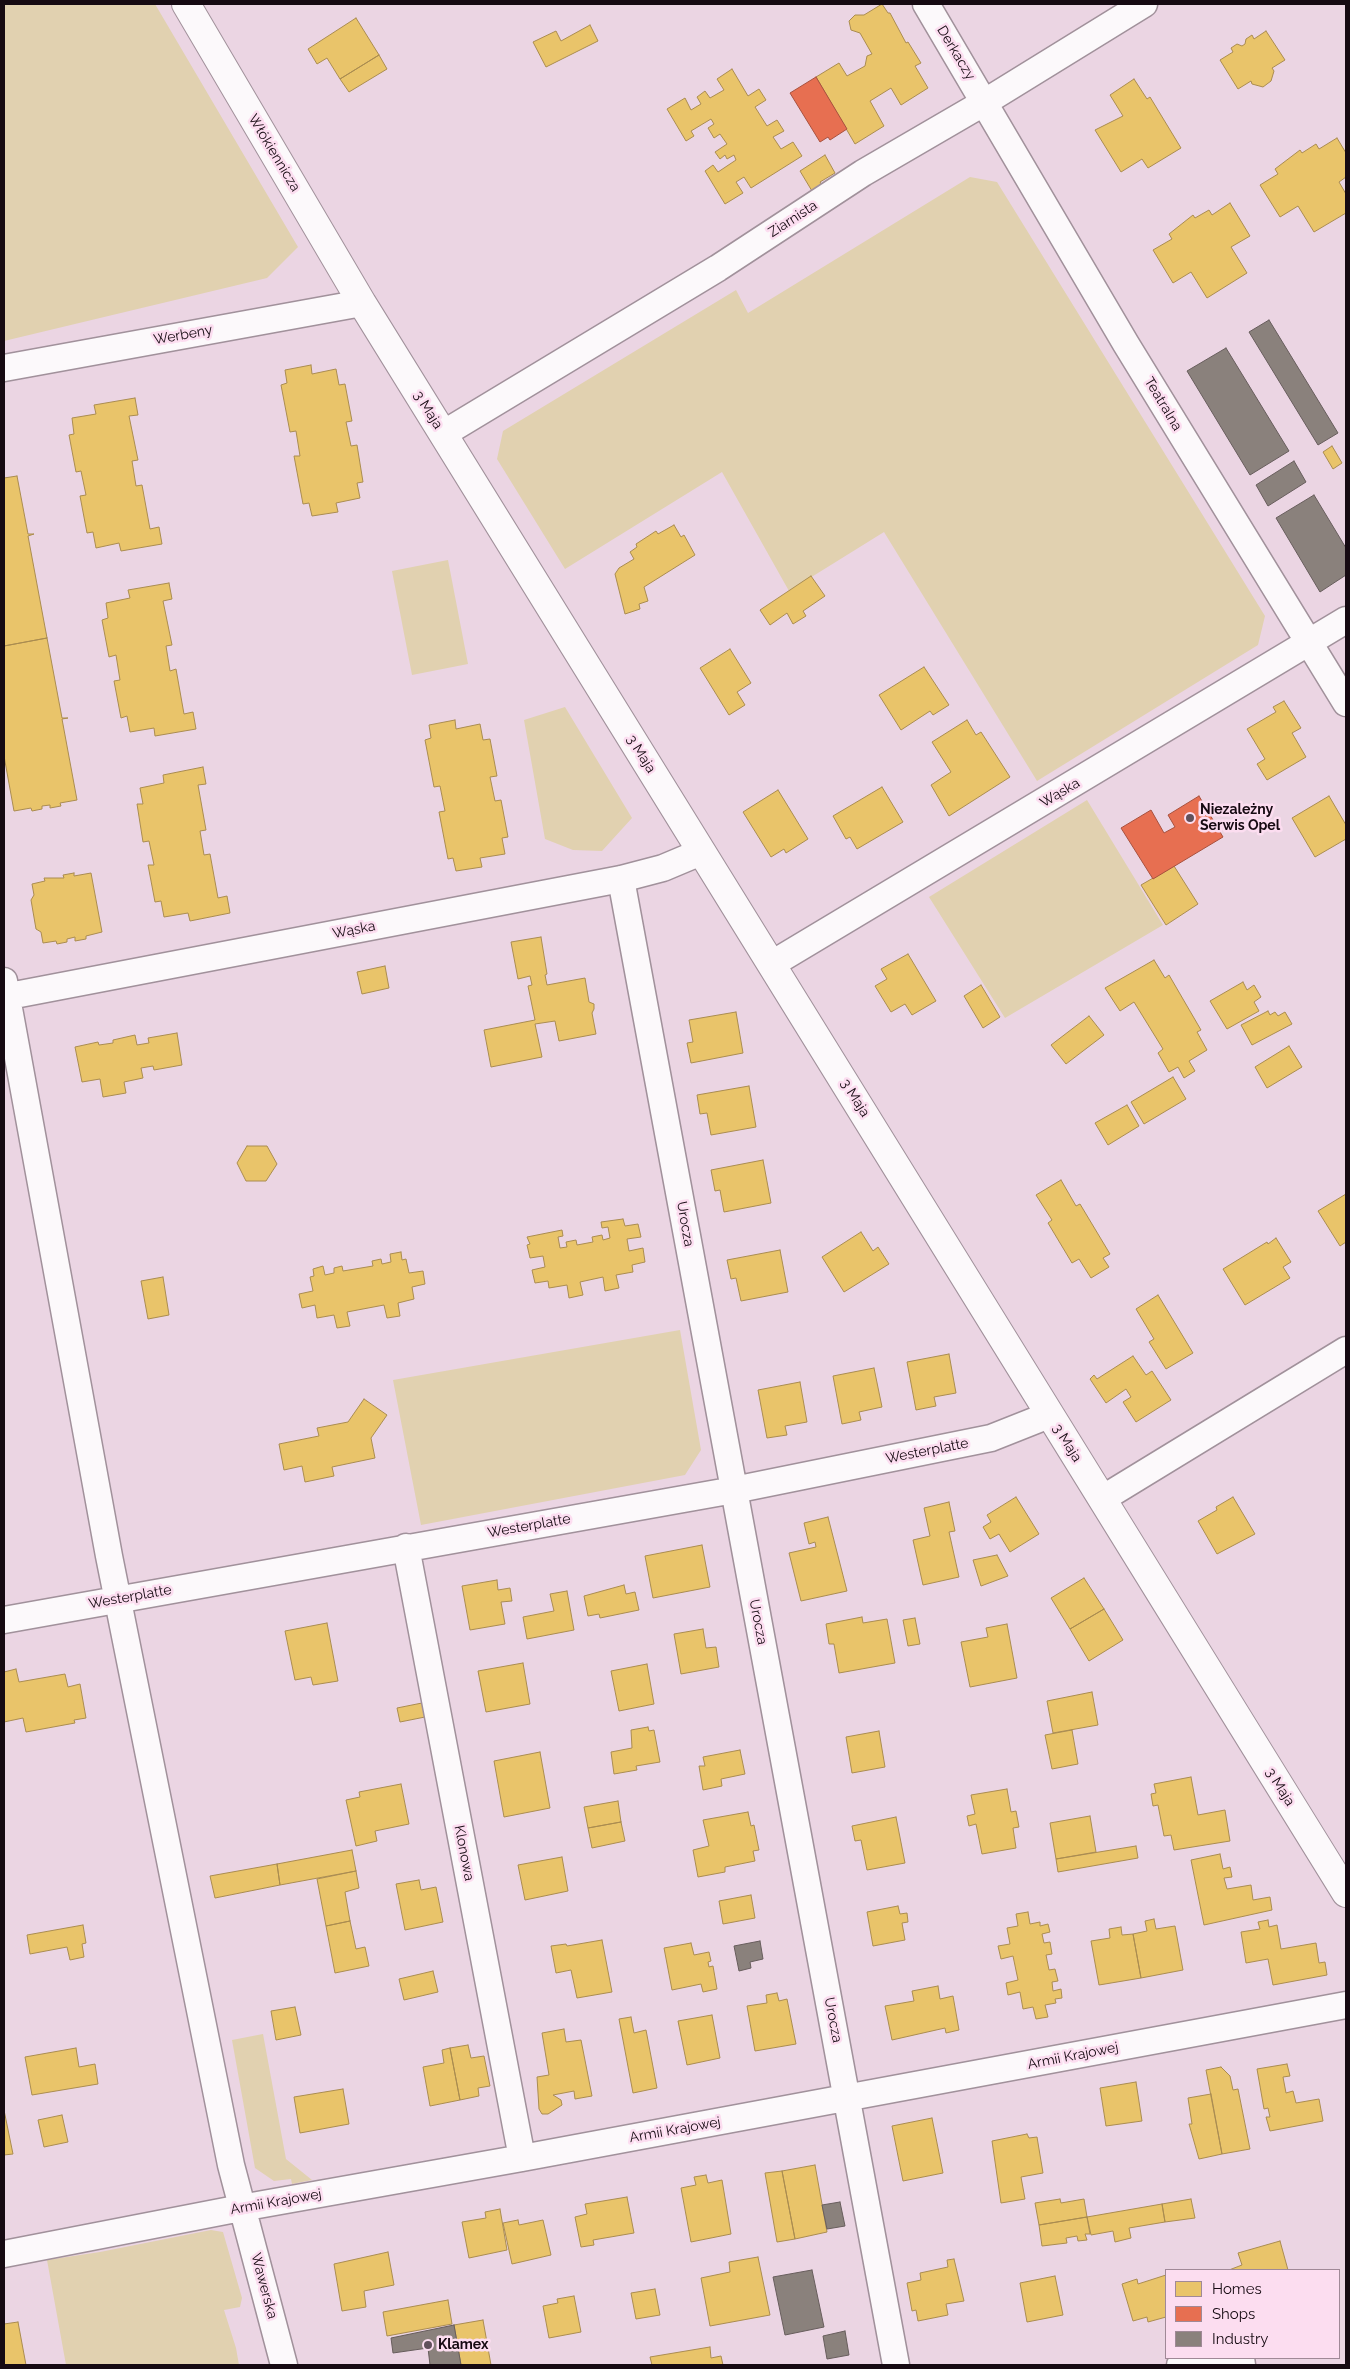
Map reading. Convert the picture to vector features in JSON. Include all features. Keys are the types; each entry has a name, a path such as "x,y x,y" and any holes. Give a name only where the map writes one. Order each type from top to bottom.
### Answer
{"street":[{"name":"Włókiennicza","path":"186,4 362,303"},
{"name":"Derkaczy","path":"926,4 985,102"},
{"name":"Ziarnista","path":"442,434 718,268 863,173 985,102 1144,4"},
{"name":"Teatralna","path":"985,102 1126,344 1346,703"},
{"name":"Werbeny","path":"4,368 362,303"},
{"name":"3 Maja","path":"362,303 1346,1893"},
{"name":"Wąska","path":"772,964 1346,620"},
{"name":"Wąska","path":"5,992 621,879 663,868 701,852"},
{"name":"Urocza","path":"621,879 896,2365"},
{"name":"Wawerska","path":"5,992 109,1556 120,1598 241,2208 260,2267 284,2365"},
{"path":"1102,1499 1346,1350"},
{"name":"Westerplatte","path":"4,1620 734,1490 992,1438 1049,1415"},
{"name":"Klonowa","path":"406,1547 522,2158"},
{"name":"Armii Krajowej","path":"4,2254 241,2208 522,2158 1346,2005"},
{"path":"1180,2365 1216,2359"}],"shaded area":[{"path":"4,4 155,4 298,247 267,278 4,341"},
{"path":"970,177 997,182 1265,616 1258,645 1037,781 884,532 789,591 722,472 565,569 497,459 503,431 736,290 748,313"},
{"path":"448,560 468,664 412,675 392,571"},
{"path":"565,707 632,818 602,851 573,850 545,839 524,720"},
{"path":"1087,800 1163,925 1005,1018 929,897"},
{"path":"680,1330 701,1450 685,1475 421,1525 393,1380"},
{"path":"263,2034 286,2159 312,2180 292,2184 291,2179 274,2181 255,2168 232,2040"},
{"path":"211,2230 223,2232 242,2298 240,2307 224,2310 236,2348 239,2365 66,2365 47,2260 100,2252"}],"building: Homes":[{"path":"882,4 890,13 906,43 908,42 921,63 915,66 928,88 901,105 891,88 870,101 884,126 855,144 816,77 839,63 847,76 865,66 867,56 872,54 860,33 851,30 849,21 855,15 864,15"},
{"path":"356,18 379,55 340,79 327,58 317,64 308,49"},
{"path":"590,25 598,41 546,67 533,42 556,31 561,41"},
{"path":"1266,31 1285,60 1272,68 1274,71 1271,81 1263,87 1252,84 1251,81 1238,89 1220,60 1233,52 1231,48 1237,44 1242,46 1245,44 1246,39 1252,35 1254,39"},
{"path":"379,55 387,69 349,92 340,79"},
{"path":"732,69 748,96 759,89 766,100 755,107 767,126 777,120 784,131 773,137 781,149 793,142 802,156 751,188 744,177 736,182 743,193 725,204 705,171 713,165 718,172 736,160 734,155 727,159 725,155 720,159 715,152 727,144 720,134 714,138 708,128 714,124 711,119 691,131 694,136 686,141 667,109 685,98 691,110 701,104 697,97 705,91 710,98 724,90 717,79"},
{"path":"1134,79 1147,99 1150,97 1181,148 1148,168 1142,159 1121,172 1095,130 1123,116 1110,95"},
{"path":"1337,138 1346,153 1346,177 1339,182 1346,194 1346,213 1314,232 1298,206 1280,217 1260,185 1278,174 1275,169 1300,150 1302,153 1316,144 1319,149"},
{"path":"825,155 835,173 820,182 822,185 812,191 800,171"},
{"path":"1230,203 1250,236 1231,247 1247,273 1207,298 1191,272 1173,283 1153,250 1172,239 1169,234 1193,215 1195,218 1209,210 1212,215"},
{"path":"311,365 312,374 336,369 339,385 345,384 352,421 346,422 351,446 357,445 363,482 357,483 360,498 336,503 338,512 312,516 309,503 303,504 294,456 300,456 296,431 290,432 281,385 287,383 285,370"},
{"path":"135,398 138,415 129,416 138,460 132,461 136,486 142,485 150,529 159,527 162,544 121,551 119,543 96,548 93,532 87,533 80,496 86,495 81,471 76,472 69,435 74,434 72,418 96,414 94,405"},
{"path":"1332,446 1342,463 1333,469 1323,452"},
{"path":"17,476 28,534 34,534 28,536 47,638 4,646 4,478"},
{"path":"674,525 681,537 684,535 695,555 644,587 648,601 639,604 640,609 625,614 615,574 619,568 634,559 630,552 637,547 636,544 656,531 658,534"},
{"path":"811,576 825,596 803,611 806,616 793,624 787,613 770,625 760,610"},
{"path":"169,583 172,599 163,601 172,645 166,646 170,671 176,669 184,714 193,712 196,729 155,736 154,728 130,732 127,716 121,718 114,681 120,680 116,655 109,657 102,620 108,618 106,603 130,598 128,590"},
{"path":"47,638 62,718 68,718 62,719 77,800 60,803 61,806 50,808 50,805 42,806 42,809 32,811 31,808 14,811 4,756 4,646"},
{"path":"730,649 751,683 737,692 745,705 729,715 700,668"},
{"path":"924,667 949,705 933,715 930,711 901,730 879,695"},
{"path":"1284,701 1301,728 1292,733 1306,757 1267,780 1257,764 1265,759 1247,729 1276,712 1273,707"},
{"path":"455,720 456,729 480,724 483,740 490,739 497,776 490,777 495,801 501,800 508,837 502,838 505,854 480,858 482,867 456,871 453,858 448,859 439,812 445,811 440,786 434,787 425,740 431,738 429,725"},
{"path":"967,720 976,735 981,732 1010,777 949,816 931,785 951,772 932,742"},
{"path":"203,767 206,784 198,785 206,830 200,831 204,855 210,854 218,898 227,896 230,913 190,921 188,913 164,917 161,901 155,902 148,865 154,865 149,841 143,842 137,804 143,804 140,788 164,783 163,775"},
{"path":"882,787 903,822 857,849 850,837 846,839 833,816"},
{"path":"778,790 808,839 786,853 784,849 771,857 743,812"},
{"path":"1329,796 1346,825 1346,839 1315,857 1292,818"},
{"path":"1174,866 1198,904 1166,925 1141,885"},
{"path":"74,873 74,876 91,873 102,932 86,936 86,939 75,941 75,937 67,939 67,942 57,944 56,941 43,943 41,932 36,929 31,900 34,895 32,884 45,881 44,878 64,878 63,875"},
{"path":"541,937 547,985 585,978 589,1002 594,1004 592,1013 596,1034 559,1041 555,1021 535,1024 542,1057 491,1067 484,1030 535,1020 528,986 532,985 530,976 518,979 511,942"},
{"path":"908,954 936,1001 912,1015 905,1004 891,1012 875,986 887,979 881,969"},
{"path":"1154,960 1165,978 1169,975 1201,1030 1197,1032 1207,1050 1189,1061 1195,1071 1184,1078 1178,1067 1169,1072 1158,1053 1163,1049 1134,1002 1120,1011 1105,988"},
{"path":"385,966 389,988 362,994 357,972"},
{"path":"1243,982 1247,990 1254,985 1261,997 1254,1002 1259,1011 1227,1029 1210,1001"},
{"path":"981,985 1000,1017 983,1028 964,996"},
{"path":"1268,1011 1270,1015 1275,1012 1278,1016 1285,1012 1292,1024 1252,1045 1241,1025"},
{"path":"736,1012 743,1053 691,1063 687,1043 693,1042 689,1020"},
{"path":"1089,1016 1104,1035 1066,1064 1051,1045"},
{"path":"177,1033 182,1065 154,1070 153,1066 141,1068 143,1078 124,1082 126,1093 103,1097 100,1079 82,1082 75,1047 98,1042 99,1045 113,1043 113,1040 135,1035 137,1045 149,1043 148,1038"},
{"path":"1289,1046 1302,1067 1267,1088 1255,1067"},
{"path":"1173,1077 1186,1099 1144,1124 1131,1102"},
{"path":"749,1086 756,1127 711,1135 707,1113 700,1114 697,1095"},
{"path":"1127,1105 1139,1126 1108,1145 1095,1123"},
{"path":"247,1146 267,1146 277,1164 266,1181 246,1181 237,1163"},
{"path":"763,1160 771,1203 724,1212 720,1190 715,1191 711,1170"},
{"path":"1061,1180 1076,1206 1080,1204 1110,1254 1103,1258 1109,1267 1091,1278 1079,1259 1072,1263 1048,1223 1052,1220 1036,1195"},
{"path":"1346,1194 1346,1242 1340,1246 1318,1211"},
{"path":"623,1219 625,1226 638,1224 641,1237 627,1239 629,1251 643,1248 645,1262 632,1265 633,1272 616,1275 619,1288 605,1291 603,1277 580,1282 583,1295 569,1298 567,1285 549,1288 548,1281 535,1283 532,1270 545,1267 543,1256 530,1258 527,1245 530,1244 527,1237 562,1230 563,1236 558,1237 560,1248 567,1247 566,1242 576,1240 577,1245 593,1242 592,1237 602,1235 603,1240 610,1238 608,1227 602,1228 601,1222"},
{"path":"861,1232 873,1251 878,1247 889,1264 844,1292 822,1257"},
{"path":"1276,1238 1291,1262 1283,1267 1290,1278 1245,1305 1223,1269"},
{"path":"780,1250 788,1292 741,1301 736,1278 731,1279 727,1260"},
{"path":"401,1252 402,1260 406,1259 409,1273 423,1271 425,1284 412,1287 414,1299 398,1303 400,1316 387,1318 384,1305 347,1312 350,1326 337,1328 334,1315 317,1318 315,1305 302,1308 299,1294 313,1291 310,1277 314,1276 313,1269 323,1266 325,1275 334,1273 334,1268 342,1266 343,1271 373,1266 372,1261 381,1259 382,1264 391,1262 390,1254"},
{"path":"163,1277 169,1315 148,1319 141,1281"},
{"path":"1158,1295 1193,1353 1166,1369 1149,1342 1154,1339 1136,1309"},
{"path":"949,1354 956,1393 934,1397 936,1406 916,1410 907,1362"},
{"path":"1133,1356 1146,1375 1152,1371 1171,1400 1136,1422 1123,1402 1131,1397 1126,1389 1106,1403 1090,1379 1094,1375 1097,1379"},
{"path":"874,1368 882,1407 859,1412 861,1420 842,1424 833,1376"},
{"path":"800,1382 807,1422 785,1426 787,1435 767,1438 758,1390"},
{"path":"364,1399 387,1415 371,1438 375,1458 332,1467 334,1476 305,1482 302,1466 284,1470 279,1444 319,1436 317,1428 348,1422"},
{"path":"1016,1497 1039,1534 1010,1552 999,1534 990,1539 983,1527 991,1522 987,1515"},
{"path":"1233,1497 1255,1534 1217,1554 1198,1521 1217,1510 1216,1507"},
{"path":"949,1502 955,1531 949,1532 959,1577 923,1585 913,1540 930,1536 924,1508"},
{"path":"828,1517 847,1591 801,1601 789,1553 816,1547 815,1542 809,1544 804,1523"},
{"path":"702,1545 710,1587 653,1598 645,1556"},
{"path":"997,1555 1008,1576 981,1586 973,1560"},
{"path":"1084,1578 1104,1609 1070,1629 1051,1598"},
{"path":"497,1580 498,1590 510,1588 512,1601 501,1602 505,1624 470,1630 462,1586"},
{"path":"624,1585 626,1594 635,1592 639,1610 600,1618 599,1614 588,1616 584,1596"},
{"path":"567,1591 574,1630 527,1639 523,1617 554,1611 550,1594"},
{"path":"1104,1609 1123,1640 1089,1661 1070,1629"},
{"path":"862,1617 863,1623 887,1619 895,1663 839,1673 834,1644 829,1644 826,1624"},
{"path":"915,1618 920,1644 908,1646 903,1620"},
{"path":"327,1623 338,1681 313,1685 311,1677 295,1680 285,1631"},
{"path":"1007,1624 1017,1678 970,1687 961,1642 988,1637 986,1628"},
{"path":"703,1629 706,1648 716,1647 719,1667 681,1674 674,1634"},
{"path":"523,1663 530,1704 486,1712 478,1671"},
{"path":"647,1664 654,1704 619,1711 611,1671"},
{"path":"16,1669 19,1682 65,1674 68,1687 80,1684 86,1718 74,1720 75,1723 26,1732 23,1718 4,1722 4,1672"},
{"path":"1092,1692 1098,1725 1053,1733 1047,1701"},
{"path":"422,1703 425,1717 400,1722 397,1708"},
{"path":"648,1727 649,1731 654,1730 660,1762 636,1766 637,1770 614,1774 611,1752 632,1748 631,1730"},
{"path":"1072,1730 1078,1764 1052,1769 1045,1735"},
{"path":"879,1731 885,1767 852,1773 846,1737"},
{"path":"740,1750 745,1774 721,1779 722,1786 703,1790 699,1766 705,1766 703,1757"},
{"path":"540,1752 550,1808 504,1817 494,1761"},
{"path":"1191,1777 1198,1815 1225,1810 1230,1841 1174,1850 1171,1835 1164,1836 1158,1805 1153,1806 1151,1794 1156,1793 1154,1784"},
{"path":"401,1784 409,1824 375,1831 377,1841 356,1846 346,1800 360,1797 359,1792"},
{"path":"1007,1789 1011,1812 1016,1811 1019,1827 1013,1828 1016,1848 982,1854 976,1824 969,1826 967,1816 975,1814 971,1795"},
{"path":"618,1801 621,1822 588,1828 584,1807"},
{"path":"748,1812 751,1826 754,1825 759,1850 753,1851 755,1861 725,1867 725,1872 698,1877 693,1850 709,1846 703,1820"},
{"path":"1090,1816 1096,1852 1056,1859 1050,1823"},
{"path":"896,1817 905,1863 867,1870 861,1840 855,1841 852,1826"},
{"path":"621,1822 625,1841 592,1848 588,1828"},
{"path":"1136,1846 1138,1858 1058,1872 1056,1859"},
{"path":"352,1850 356,1871 280,1885 277,1864"},
{"path":"1220,1854 1223,1869 1230,1867 1232,1877 1224,1878 1227,1889 1251,1885 1253,1900 1270,1897 1272,1910 1204,1925 1191,1860"},
{"path":"562,1857 568,1891 525,1900 518,1865"},
{"path":"277,1864 280,1885 215,1898 210,1876"},
{"path":"356,1871 359,1888 345,1892 350,1921 326,1926 317,1879"},
{"path":"419,1880 421,1890 436,1887 443,1922 405,1930 396,1884"},
{"path":"751,1895 755,1918 723,1924 719,1901"},
{"path":"898,1906 900,1914 907,1913 908,1922 902,1923 905,1940 873,1946 867,1912"},
{"path":"1028,1912 1030,1924 1040,1922 1040,1926 1048,1924 1050,1932 1042,1934 1044,1943 1050,1942 1052,1954 1046,1955 1049,1970 1055,1969 1058,1981 1052,1982 1053,1991 1061,1989 1062,1998 1055,1999 1056,2003 1045,2005 1048,2017 1036,2019 1033,2007 1023,2009 1020,1992 1008,1995 1006,1983 1018,1980 1013,1956 1001,1959 998,1946 1010,1944 1007,1928 1018,1926 1016,1914"},
{"path":"1154,1919 1156,1929 1175,1926 1183,1970 1141,1978 1133,1934 1147,1931 1145,1921"},
{"path":"1268,1920 1269,1927 1277,1925 1281,1949 1316,1943 1319,1963 1325,1962 1327,1975 1273,1985 1268,1959 1246,1963 1241,1932 1260,1929 1258,1922"},
{"path":"350,1921 356,1949 365,1947 369,1966 335,1973 326,1926"},
{"path":"83,1925 86,1943 82,1944 84,1957 70,1960 67,1947 30,1954 27,1935"},
{"path":"1121,1927 1122,1935 1133,1934 1141,1978 1099,1985 1091,1941 1110,1938 1109,1929"},
{"path":"602,1940 612,1992 577,1998 571,1970 556,1973 551,1946 566,1944 567,1946"},
{"path":"691,1943 694,1955 709,1952 711,1961 708,1962 709,1967 713,1966 717,1989 703,1992 701,1984 672,1990 664,1948"},
{"path":"433,1971 438,1992 404,2000 399,1979"},
{"path":"938,1986 940,1999 953,1996 959,2030 946,2033 945,2028 892,2040 885,2006 914,2001 912,1991"},
{"path":"777,1993 779,2001 787,1999 796,2044 755,2051 747,2006 767,2003 766,1995"},
{"path":"295,2007 301,2035 276,2040 271,2011"},
{"path":"712,2015 720,2058 687,2065 678,2021"},
{"path":"631,2017 634,2033 646,2030 657,2088 633,2093 619,2019"},
{"path":"564,2029 566,2042 581,2040 592,2096 575,2099 574,2091 553,2095 561,2100 562,2105 548,2114 542,2114 539,2109 537,2077 549,2075 542,2033"},
{"path":"468,2045 471,2058 484,2056 490,2086 478,2088 479,2096 460,2100 450,2048"},
{"path":"76,2048 79,2067 95,2064 98,2084 32,2095 25,2057"},
{"path":"450,2048 460,2100 430,2106 423,2067 444,2063 442,2050"},
{"path":"1287,2064 1290,2076 1283,2077 1286,2093 1293,2091 1296,2103 1319,2099 1323,2121 1270,2131 1266,2117 1270,2117 1268,2108 1264,2109 1257,2069"},
{"path":"1221,2067 1230,2076 1233,2090 1238,2089 1250,2149 1222,2154 1206,2070"},
{"path":"1136,2082 1142,2121 1106,2126 1100,2088"},
{"path":"343,2089 349,2124 300,2133 294,2097"},
{"path":"1211,2094 1222,2154 1199,2159 1189,2124 1192,2124 1188,2098"},
{"path":"4,2110 13,2154 4,2155"},
{"path":"62,2115 68,2142 44,2147 38,2120"},
{"path":"932,2118 943,2173 903,2181 892,2126"},
{"path":"1027,2134 1029,2138 1037,2137 1043,2173 1021,2177 1025,2199 1001,2203 992,2141"},
{"path":"815,2165 827,2232 795,2239 782,2171"},
{"path":"782,2171 795,2239 777,2242 765,2173"},
{"path":"706,2175 708,2183 722,2180 731,2234 691,2242 681,2188 696,2185 694,2177"},
{"path":"627,2197 634,2233 593,2240 594,2245 581,2247 575,2217 587,2214 585,2204"},
{"path":"1060,2199 1061,2203 1084,2199 1087,2217 1039,2225 1035,2203"},
{"path":"1191,2199 1195,2218 1165,2222 1162,2204"},
{"path":"1162,2204 1165,2222 1129,2228 1131,2238 1115,2242 1113,2231 1091,2235 1087,2217"},
{"path":"500,2209 507,2250 469,2258 462,2222 486,2218 485,2212"},
{"path":"1087,2217 1090,2234 1085,2234 1087,2240 1078,2241 1077,2236 1066,2238 1067,2243 1042,2246 1039,2225"},
{"path":"518,2220 519,2225 543,2220 551,2255 512,2264 503,2223"},
{"path":"1280,2241 1288,2269 1232,2269 1242,2265 1238,2253"},
{"path":"388,2252 394,2285 364,2291 366,2307 342,2311 334,2264"},
{"path":"758,2257 770,2315 710,2326 701,2278 730,2272 729,2262"},
{"path":"954,2259 964,2301 946,2304 948,2315 918,2321 916,2310 912,2311 907,2283 921,2280 920,2273 948,2267 947,2260"},
{"path":"1165,2275 1165,2317 1148,2322 1147,2317 1133,2321 1122,2284 1137,2279 1138,2284"},
{"path":"1055,2276 1063,2315 1027,2322 1020,2283"},
{"path":"655,2289 660,2315 636,2319 631,2293"},
{"path":"574,2296 581,2332 549,2338 543,2306 558,2303 557,2299"},
{"path":"448,2300 452,2324 387,2336 383,2312"},
{"path":"483,2320 491,2365 461,2365 454,2325"},
{"path":"18,2322 26,2365 4,2365 4,2324"},
{"path":"710,2347 711,2358 721,2356 723,2365 652,2365 650,2357"}],"building: Shops":[{"path":"816,77 847,129 830,140 828,137 820,142 790,93"},
{"path":"1199,796 1223,837 1153,879 1121,828 1151,810 1164,833 1175,827 1168,815"}],"building: Industry":[{"path":"1269,320 1338,433 1318,445 1249,332"},
{"path":"1226,348 1289,451 1250,475 1187,371"},
{"path":"1294,461 1306,482 1268,506 1256,485"},
{"path":"1314,495 1346,548 1346,575 1320,592 1276,518"},
{"path":"760,1941 763,1959 750,1962 751,1968 739,1971 734,1946"},
{"path":"840,2202 845,2226 827,2229 822,2205"},
{"path":"812,2270 824,2327 785,2335 773,2277"},
{"path":"454,2325 461,2365 430,2365 428,2348 393,2353 391,2338"},
{"path":"845,2331 849,2355 827,2359 823,2336"}],"place":[{"name":"Niezależny Serwis Opel","path":"1190,818"},
{"name":"Klamex","path":"428,2345"}]}
